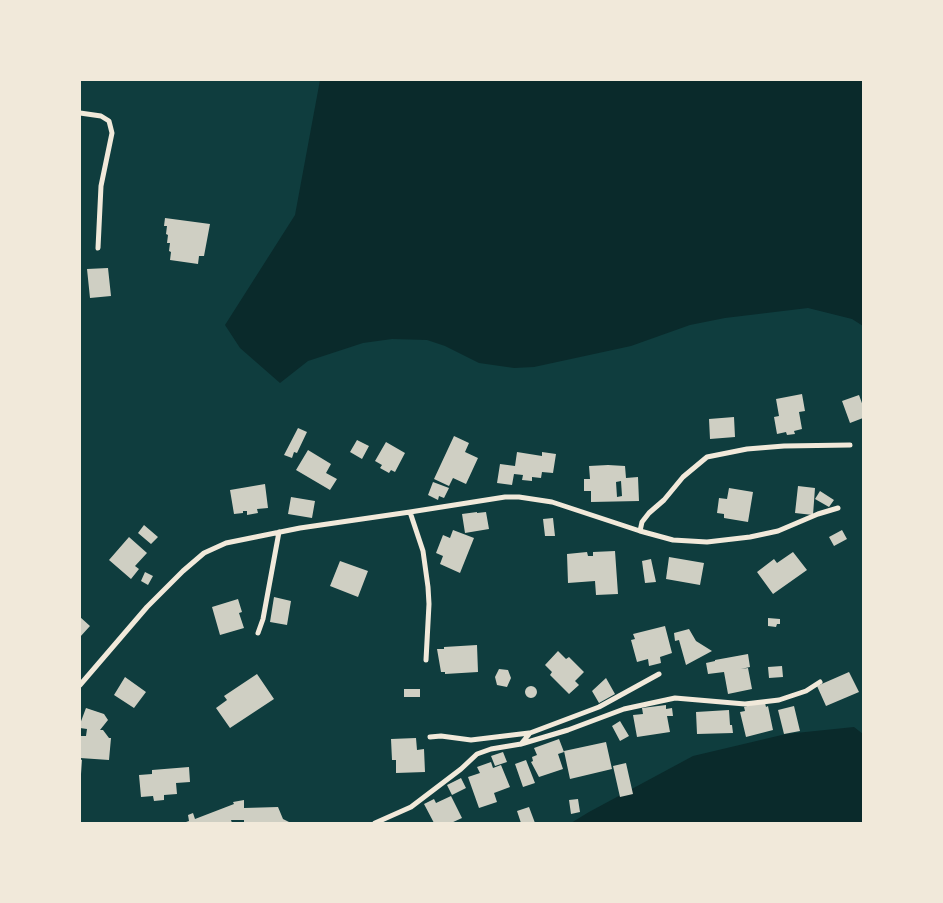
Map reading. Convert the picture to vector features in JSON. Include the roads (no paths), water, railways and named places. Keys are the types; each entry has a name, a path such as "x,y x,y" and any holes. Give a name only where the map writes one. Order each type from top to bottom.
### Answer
{"street":[{"path":"80,113 101,116 109,122 112,133 101,186 98,248"},
{"path":"640,531 642,522 649,513 664,500 683,478 707,458 747,449 784,446 850,445"},
{"path":"80,685 147,607 182,571 204,553 226,544 300,528 519,496 552,502 672,540 706,542 750,538 778,531 818,514 838,508"},
{"path":"410,512 423,551 428,587 426,660"},
{"path":"258,633 263,620 279,532"},
{"path":"430,737 441,736 471,740 530,733 599,708 659,674"},
{"path":"374,823 411,806 461,769 477,754 491,749 521,744 568,730 624,709 675,698 745,704 778,700 806,691 820,682"},
{"path":"521,744 530,733"}],"water":[{"path":"320,80 863,80 863,326 852,319 808,308 725,318 690,325 631,346 534,367 514,368 479,363 445,346 427,340 392,339 363,343 308,361 280,383 240,348 225,325 295,215"},
{"path":"854,727 863,734 863,823 571,823 693,756 786,734"}]}
